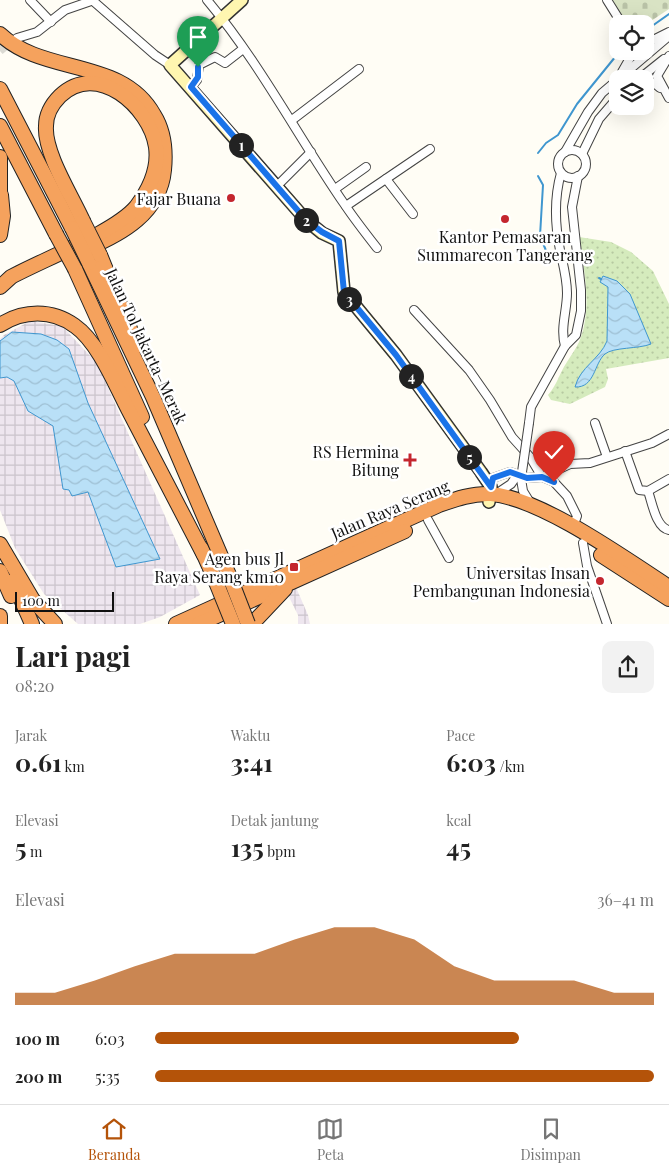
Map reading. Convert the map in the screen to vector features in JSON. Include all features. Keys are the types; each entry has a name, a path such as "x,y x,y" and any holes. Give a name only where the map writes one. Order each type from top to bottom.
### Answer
{"highway":[{"path":"0,34 24,50 47,60 105,74 124,83 150,107 157,120 161,129 165,160 164,176 154,201 137,222 113,238 42,269 15,284 0,296"},
{"path":"0,287 32,266 102,231 123,218 134,208 147,191 154,171 156,148 146,120 130,99 118,91 100,84 86,84 70,89 56,100 49,110 46,126 52,153 78,224"},
{"name":"Jalan Tol Jakarta–Merak","path":"0,89 78,224 154,397 248,624"},
{"name":"Jalan Tol Jakarta–Merak","path":"0,126 74,270 204,555 233,624"},
{"path":"0,157 3,216 0,235"},
{"path":"0,325 9,319 26,314 52,315 76,326 88,339 108,371 204,555"},
{"name":"Jalan Raya Serang","path":"176,624 298,576 454,508 491,495"},
{"name":"Jalan Raya Serang","path":"491,495 503,504 528,514 583,543 669,600"},
{"name":"Jalan Raya Serang","path":"199,624 439,505 466,496 491,495 508,497 536,509 573,527 669,587"},
{"path":"0,544 33,600 54,624"},
{"path":"0,553 32,624"},
{"path":"0,571 23,624"},
{"path":"252,624 298,576"},
{"path":"0,616 0,624"}],"street":[{"path":"30,0 51,22"},
{"path":"17,38 37,32 69,8 93,0 155,55 170,65 306,220 341,247 344,292 396,355 491,495"},
{"path":"206,0 222,18 244,49 292,120 346,206 377,248"},
{"path":"170,65 242,0"},
{"path":"607,0 616,15"},
{"path":"654,40 669,32"},
{"path":"628,70 669,36"},
{"path":"191,87 197,80 199,65 212,57 225,63 244,49"},
{"path":"650,70 669,55"},
{"path":"668,94 658,76 669,55"},
{"path":"292,120 359,69"},
{"path":"654,83 668,94"},
{"path":"578,176 567,177 561,173 558,167 558,160 565,152 588,112 609,86"},
{"path":"582,154 599,119 609,107"},
{"path":"346,206 430,149"},
{"path":"536,509 523,491 519,478 531,406 565,346 576,335 580,311 581,290 572,207 578,176 585,168 585,161 582,154 576,151 565,152"},
{"path":"276,186 311,152"},
{"path":"335,189 366,168"},
{"path":"561,173 556,214 568,291 567,310 562,333 565,346"},
{"path":"386,179 413,214"},
{"path":"414,310 469,370 512,437 530,458 542,477 554,482 574,507 577,516 573,527"},
{"path":"595,423 607,457"},
{"path":"491,495 493,478 510,472 527,478 542,477 570,464 582,465 669,434"},
{"path":"625,451 640,490 648,491 669,479"},
{"path":"491,495 519,478"},
{"path":"648,491 657,517 664,528 669,530"},
{"path":"428,520 449,558"},
{"path":"583,543 587,566 607,624"}],"shaded area":[{"path":"30,321 62,326 97,363 200,595 160,617 140,624 78,624 44,594 15,548 0,510 0,339"},
{"path":"295,585 310,624 298,624 298,615 287,593"}],"green space":[{"path":"610,0 669,0 669,9 654,19 654,15 619,15"},
{"path":"579,237 611,242 631,252 653,271 669,304 669,358 606,369 608,379 605,387 570,404 551,400 548,395 578,345 586,316 585,276"}],"water":[{"path":"603,276 617,281 630,294 651,344 620,349 605,354 587,384 575,387 585,368 600,353 607,341 608,287 600,282"},
{"path":"12,332 41,334 57,340 69,349 88,403 160,559 116,567 88,492 72,496 69,490 63,489 53,426 28,411 14,381 7,377 0,378 0,341"}],"waterway":[{"path":"654,25 669,14"},
{"path":"538,153 546,143 558,135 577,104 613,60"},
{"path":"538,176 543,185 540,236 547,253"}],"tunnel":[{"path":"0,51 13,40"}],"place":[{"name":"Fajar Buana","path":"231,198"},
{"name":"Kantor Pemasaran Summarecon Tangerang","path":"505,219"},
{"name":"RS Hermina Bitung","path":"410,460"},
{"name":"Agen bus Jl Raya Serang km10","path":"294,567"},
{"name":"Universitas Insan Pembangunan Indonesia","path":"600,581"}],"route":[{"path":"198,67 197,80 191,87 306,220 322,232 339,241 341,244 342,285 344,292 396,355 491,487 493,478 510,472 533,479 542,477 554,482"}]}
